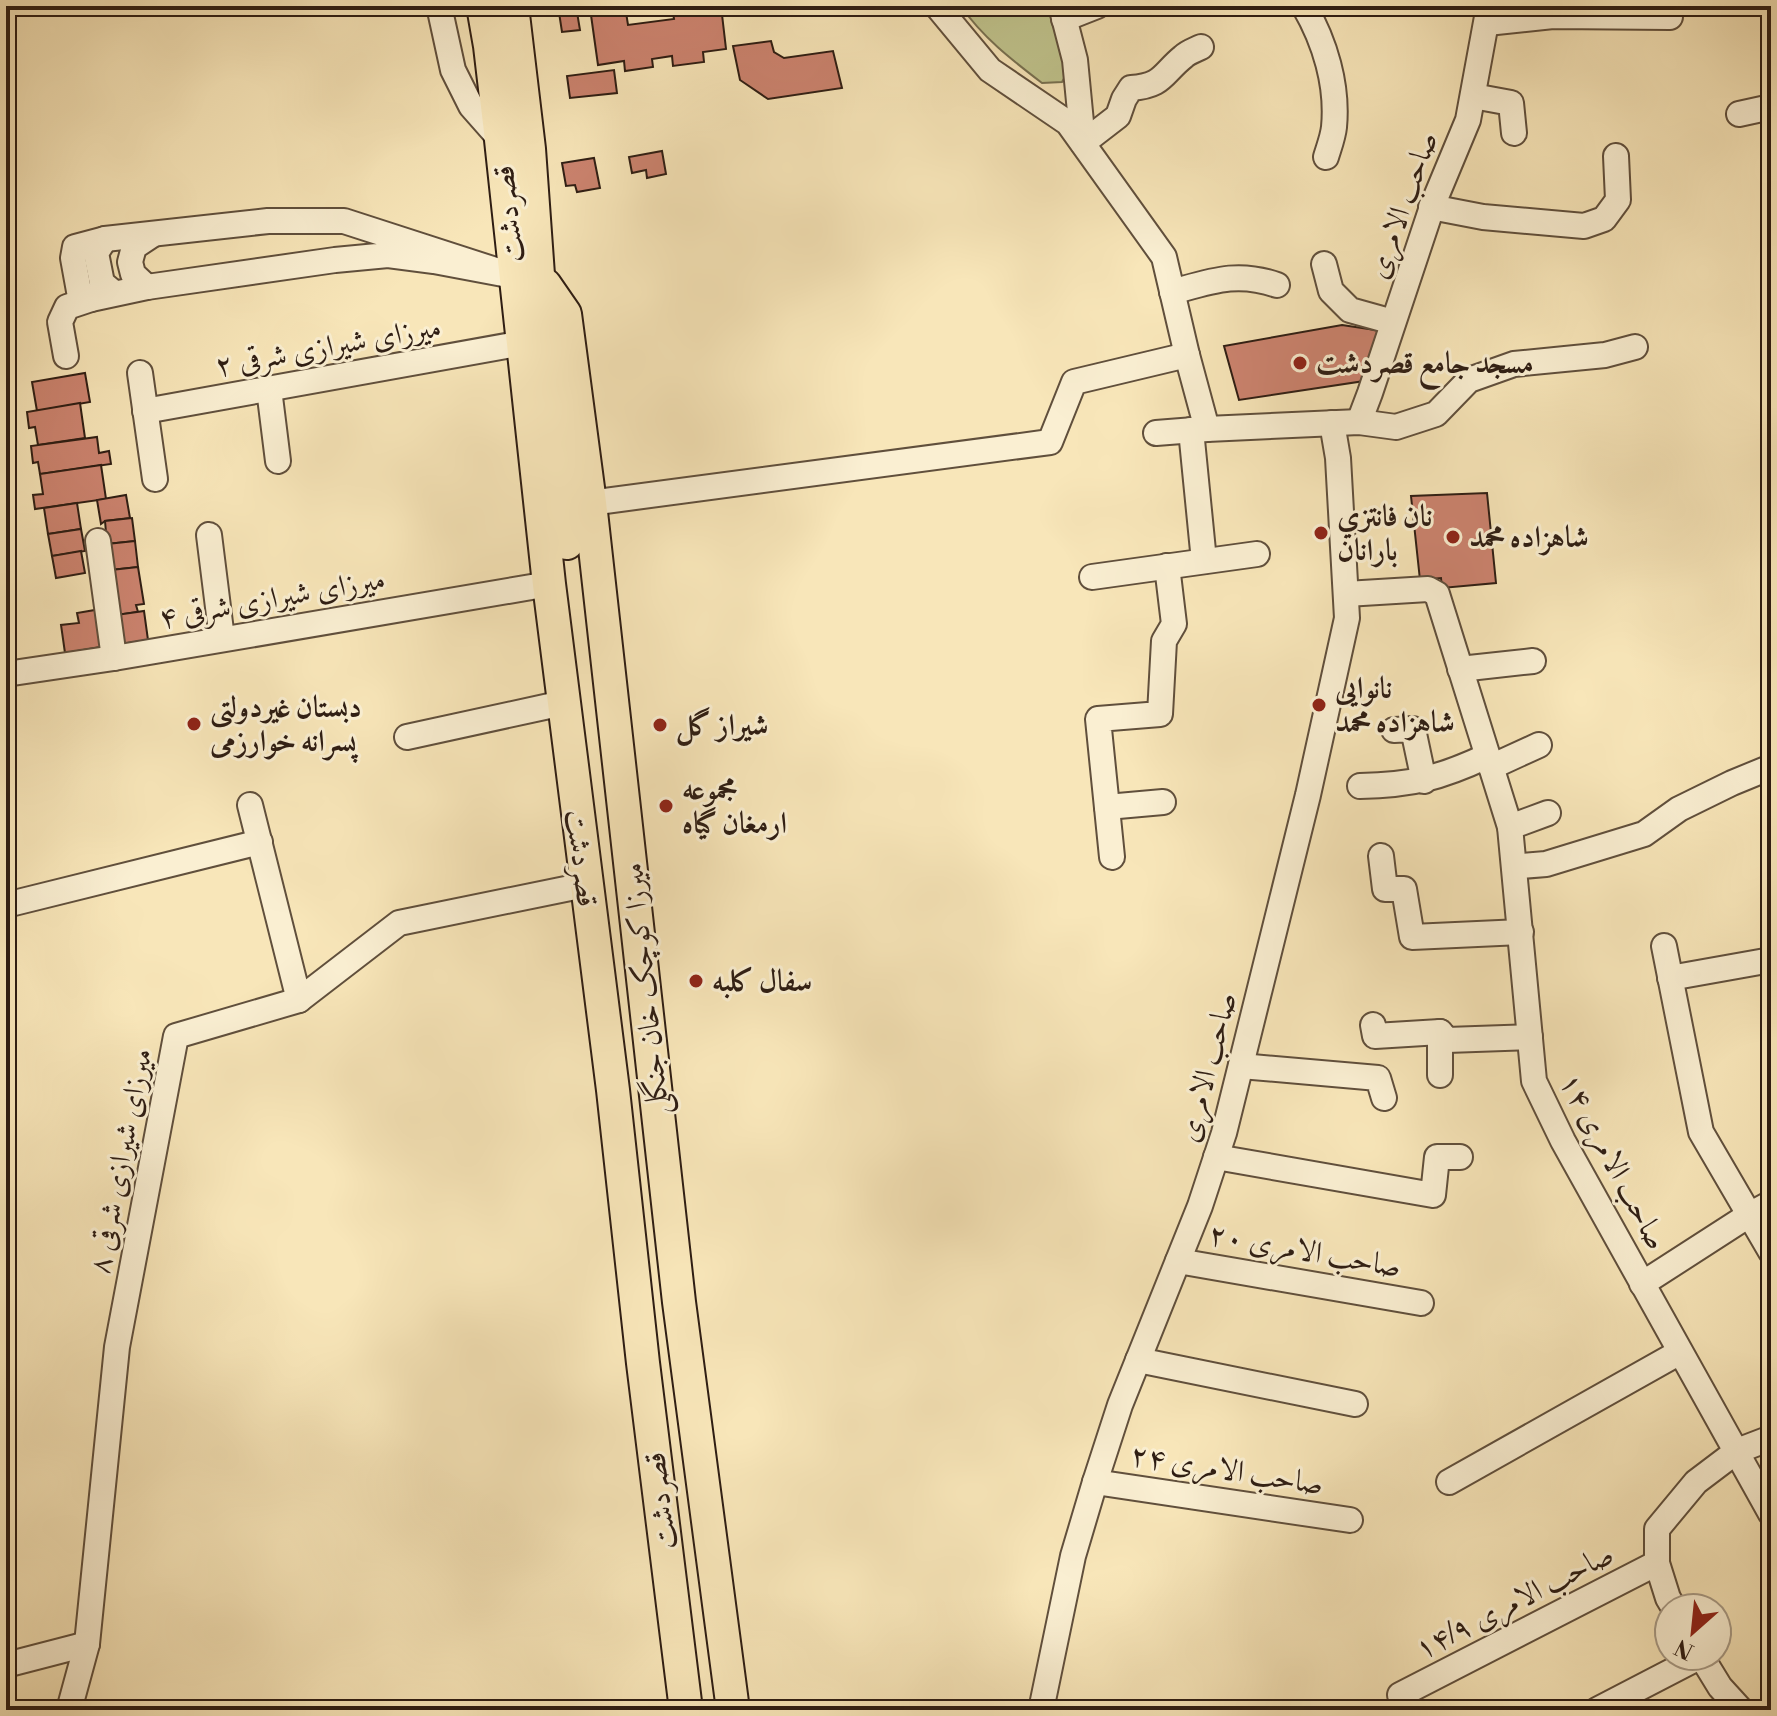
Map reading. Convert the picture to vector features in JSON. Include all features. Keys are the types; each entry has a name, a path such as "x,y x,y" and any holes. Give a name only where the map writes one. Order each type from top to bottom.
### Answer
{"main road":[{"name":"قصردشت","path":"483,6 534,342 574,702 585,885 613,1090 686,1710"},
{"name":"قصردشت","path":"512,6 529,149 526,276"},
{"name":"میرزا کوچک خان جنگلی","path":"526,276 565,314 590,503 645,1086 679,1302 733,1710"},
{"name":"قصردشت","path":"574,702 645,1086 703,1710"}],"street":[{"path":"439,6 453,70 471,106 501,140"},
{"path":"937,6 990,70 1068,123 1164,257 1187,355 1199,430 1204,561"},
{"path":"1083,143 1075,60 1063,12 1097,6"},
{"path":"1304,6 1314,23 1335,94 1334,130 1326,157"},
{"path":"1488,14 1670,17"},
{"name":"صاحب الامری","path":"1359,422 1431,207 1468,120 1488,14"},
{"path":"1083,143 1118,116 1131,88 1158,82 1184,55 1201,47"},
{"path":"1473,96 1511,103 1514,133"},
{"path":"1739,114 1771,107"},
{"path":"1431,207 1483,217 1584,226 1604,219 1618,200 1616,156"},
{"path":"102,296 79,291 73,258 75,247 105,239 268,221 344,221 526,276"},
{"path":"147,287 133,274 130,262 134,247 152,235"},
{"path":"66,356 60,322 67,307 147,287 388,255 526,276"},
{"path":"1324,264 1331,291 1350,310 1393,322"},
{"path":"1172,292 1235,277 1258,278 1277,285"},
{"name":"۲ میرزای شیرازی شرقی","path":"145,411 534,342"},
{"path":"1156,433 1359,422 1396,427 1436,414 1469,380 1514,364 1605,355 1635,347"},
{"path":"590,503 1050,442 1074,382 1187,355"},
{"path":"140,373 155,479"},
{"path":"269,389 278,461"},
{"name":"صاحب الامری","path":"1041,1710 1073,1556 1095,1482 1120,1405 1216,1157 1308,795 1347,618 1338,458 1332,423"},
{"path":"209,535 222,639"},
{"path":"98,541 114,658"},
{"path":"1092,577 1257,554"},
{"path":"1112,857 1098,719 1160,714 1164,641 1174,624 1167,566"},
{"name":"۴ میرزای شیرازی شرقی","path":"6,674 560,583"},
{"name":"۱۴ صاحب الامری","path":"1346,594 1428,589 1437,594 1510,827 1507,858 1521,932 1534,1081 1563,1141 1771,1514"},
{"path":"1460,669 1533,661"},
{"path":"407,737 574,702"},
{"path":"1394,730 1413,729 1424,781"},
{"path":"1360,786 1391,786 1424,781 1539,745"},
{"path":"1507,858 1522,866 1546,864 1644,834 1679,809 1771,767"},
{"path":"1107,807 1163,802"},
{"path":"250,805 299,1000"},
{"path":"1510,827 1548,813"},
{"path":"6,905 260,842"},
{"path":"1381,856 1385,889 1404,889 1412,937 1521,932"},
{"name":"۸ میرزای شیرازی شرقی","path":"87,1644 117,1347 176,1036 299,1000 399,923 585,885"},
{"path":"1664,946 1701,1132 1771,1252"},
{"path":"1670,978 1771,960"},
{"path":"1373,1025 1375,1036 1440,1032"},
{"path":"1440,1032 1447,1040 1530,1037"},
{"path":"1440,1032 1440,1075"},
{"path":"1241,1066 1378,1078 1384,1098"},
{"path":"1216,1157 1433,1195 1437,1157 1460,1157"},
{"path":"1642,1284 1771,1203"},
{"name":"۲۰ صاحب الامری","path":"1178,1261 1421,1303"},
{"path":"1449,1482 1680,1352"},
{"path":"1138,1360 1355,1404"},
{"path":"1666,1592 1657,1563 1657,1529 1696,1482 1737,1451 1771,1438"},
{"name":"۲۴ صاحب الامری","path":"1095,1482 1350,1520"},
{"name":"۱۴/۹ صاحب الامری","path":"1400,1695 1657,1563"},
{"path":"6,1665 87,1644 69,1710"},
{"path":"1597,1710 1670,1672"},
{"path":"1711,1672 1741,1710"}],"green space":[{"path":"961,6 1055,6 1071,66 1062,82 1042,83 988,38"}],"building":[{"path":"558,6 576,6 580,30 562,32"},
{"path":"625,6 628,25 674,19 672,6 721,6 726,49 703,52 704,62 673,66 672,56 652,59 653,67 625,71 624,61 598,65 590,8"},
{"path":"771,41 774,52 784,58 833,51 842,88 768,99 740,80 733,46"},
{"path":"614,70 617,93 570,98 567,76"},
{"path":"662,151 666,174 647,178 646,170 632,173 629,157"},
{"path":"594,158 600,188 577,192 575,185 566,186 562,163"},
{"name":"مسجد جامع قصردشت","path":"1342,325 1382,331 1364,381 1239,400 1224,346"},
{"path":"85,373 90,402 37,411 32,382"},
{"path":"80,403 85,438 38,445 35,427 29,428 27,412"},
{"path":"97,437 99,453 109,451 111,464 40,474 38,462 33,463 31,446"},
{"path":"101,465 106,499 35,509 33,495 43,494 40,474"},
{"name":"شاهزاده محمد","path":"1487,493 1496,583 1442,588 1441,578 1420,580 1411,496"},
{"path":"126,495 130,518 101,524 97,500"},
{"path":"77,503 81,529 48,534 44,508"},
{"path":"132,518 135,541 107,544 105,521"},
{"path":"81,529 85,551 52,556 48,534"},
{"path":"135,541 138,567 111,570 107,544"},
{"path":"81,551 85,573 56,578 52,556"},
{"path":"138,567 144,604 136,605 138,612 116,615 111,570"},
{"path":"95,610 101,647 65,653 61,625 79,623 77,613"},
{"path":"144,611 148,640 121,644 116,615"}],"place":[{"name":"مسجد جامع قصردشت","path":"1300,363"},
{"name":"نان فانتزي بارانان","path":"1321,533"},
{"name":"شاهزاده محمد","path":"1453,537"},
{"name":"نانوایی شاهزاده محمد","path":"1319,705"},
{"name":"دبستان غیردولتی پسرانه خوارزمی","path":"194,724"},
{"name":"شیراز گل","path":"660,725"},
{"name":"مجموعه ارمغان گیاه","path":"666,806"},
{"name":"سفال کلبه","path":"696,981"}]}
